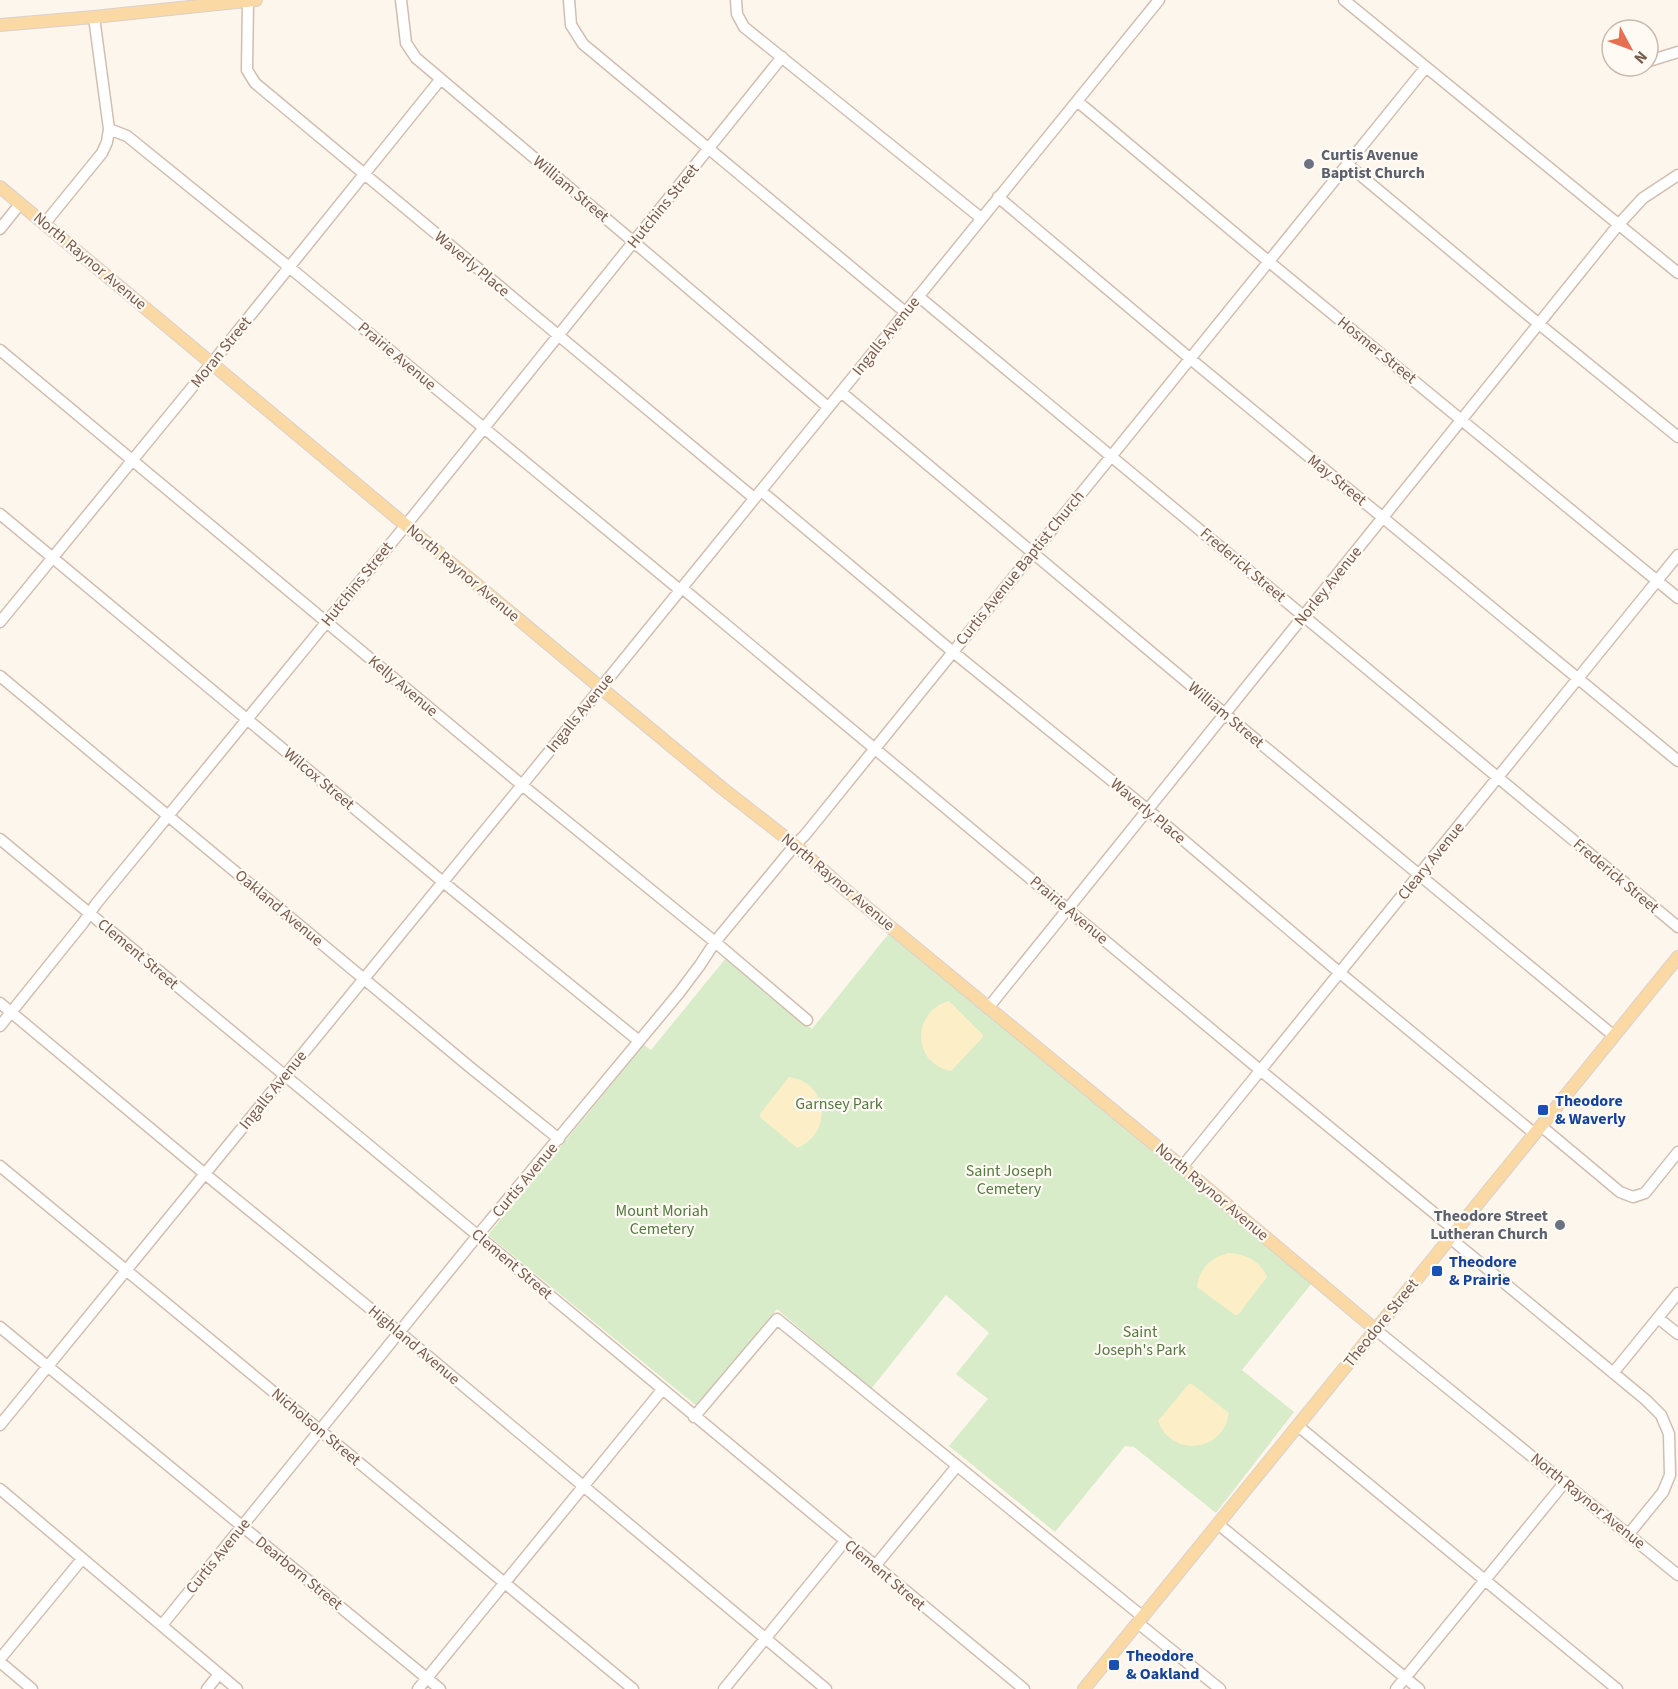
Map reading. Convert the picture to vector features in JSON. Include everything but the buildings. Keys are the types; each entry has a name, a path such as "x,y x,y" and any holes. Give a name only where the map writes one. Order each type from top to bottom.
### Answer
{"main road":[{"path":"0,25 252,0"},
{"name":"North Raynor Avenue","path":"0,187 601,688 795,845 842,887 1376,1330"},
{"name":"Theodore Street","path":"1084,1689 1678,957"}],"street":[{"name":"Waverly Place","path":"252,0 247,70 255,83 558,335 1148,810 1340,973 1620,1192 1633,1197 1645,1193 1678,1152"},
{"name":"William Street","path":"400,0 406,43 416,58 828,407"},
{"path":"569,0 571,25 583,44 905,312"},
{"path":"736,0 737,14 744,27 981,218"},
{"name":"Ingalls Avenue","path":"0,1425 1159,0"},
{"path":"1344,0 1678,273"},
{"path":"45,223 102,153 107,142 109,129 94,17"},
{"path":"1660,58 1678,52"},
{"name":"Hutchins Street","path":"0,1026 782,57"},
{"name":"Curtis Avenue Baptist Church","path":"795,845 806,835 1426,67"},
{"name":"Moran Street","path":"0,622 440,80"},
{"name":"Hosmer Street","path":"1077,101 1678,598"},
{"name":"Prairie Avenue","path":"109,129 127,136 875,748 1260,1070 1646,1400 1661,1415 1669,1434 1674,1476 1628,1535"},
{"path":"1347,164 1678,437"},
{"name":"Norley Avenue","path":"988,1008 1619,224 1643,198 1678,176"},
{"name":"May Street","path":"998,197 1189,358 1678,761"},
{"path":"0,229 20,204"},
{"name":"Frederick Street","path":"918,296 1112,454 1498,779 1678,927"},
{"name":"Kelly Avenue","path":"0,350 807,1020"},
{"name":"William Street","path":"841,392 1614,1036"},
{"name":"Wilcox Street","path":"0,514 442,882 639,1041"},
{"name":"Cleary Avenue","path":"1182,1167 1678,555"},
{"name":"Oakland Avenue","path":"0,676 462,1061 559,1139"},
{"name":"Clement Street","path":"0,839 1024,1689"},
{"name":"Curtis Avenue","path":"162,1625 478,1235 679,993 715,942 795,845"},
{"name":"Highland Avenue","path":"0,1003 399,1332 826,1689"},
{"name":"Nicholson Street","path":"0,1166 633,1689"},
{"path":"1613,1373 1678,1293"},
{"path":"1658,1318 1678,1334"},
{"path":"694,1417 777,1319 957,1466 1220,1689"},
{"name":"Dearborn Street","path":"0,1327 440,1689"},
{"name":"North Raynor Avenue","path":"1376,1330 1678,1575"},
{"path":"418,1689 662,1390"},
{"path":"1298,1426 1617,1689"},
{"path":"875,1566 957,1466"},
{"path":"1396,1689 1565,1482"},
{"path":"0,1489 237,1689"},
{"path":"1218,1524 1419,1689"},
{"path":"724,1689 845,1541"},
{"path":"32,1689 0,1661 82,1559"},
{"path":"207,1689 219,1674"}],"green space":[{"path":"890,932 1312,1283 1242,1370 1294,1412 1216,1513 1134,1447 1125,1446 1055,1532 949,1446 988,1399 956,1374 989,1333 946,1295 871,1389 777,1309 699,1408 488,1235 644,1045 651,1050 726,958 812,1029"}],"sand":[{"path":"949,1001 983,1035 951,1071 938,1066 929,1058 923,1048 921,1037 928,1015"},
{"path":"789,1077 802,1081 812,1088 819,1098 822,1109 817,1132 809,1141 797,1148 760,1117"},
{"path":"1228,1253 1256,1262 1267,1277 1238,1315 1197,1287 1206,1265"},
{"path":"1189,1384 1229,1413 1225,1426 1218,1436 1197,1446 1174,1441 1165,1433 1158,1421"}],"place":[{"name":"Curtis Avenue Baptist Church","path":"1309,164"},
{"name":"Theodore & Waverly","path":"1543,1110"},
{"name":"Theodore Street Lutheran Church","path":"1560,1225"},
{"name":"Theodore & Prairie","path":"1437,1271"},
{"name":"Theodore & Oakland","path":"1114,1665"}],"park label":[{"name":"Garnsey Park","path":"839,1104"},
{"name":"Saint Joseph Cemetery","path":"1009,1180"},
{"name":"Mount Moriah Cemetery","path":"662,1220"},
{"name":"Saint Joseph's Park","path":"1140,1341"}]}
